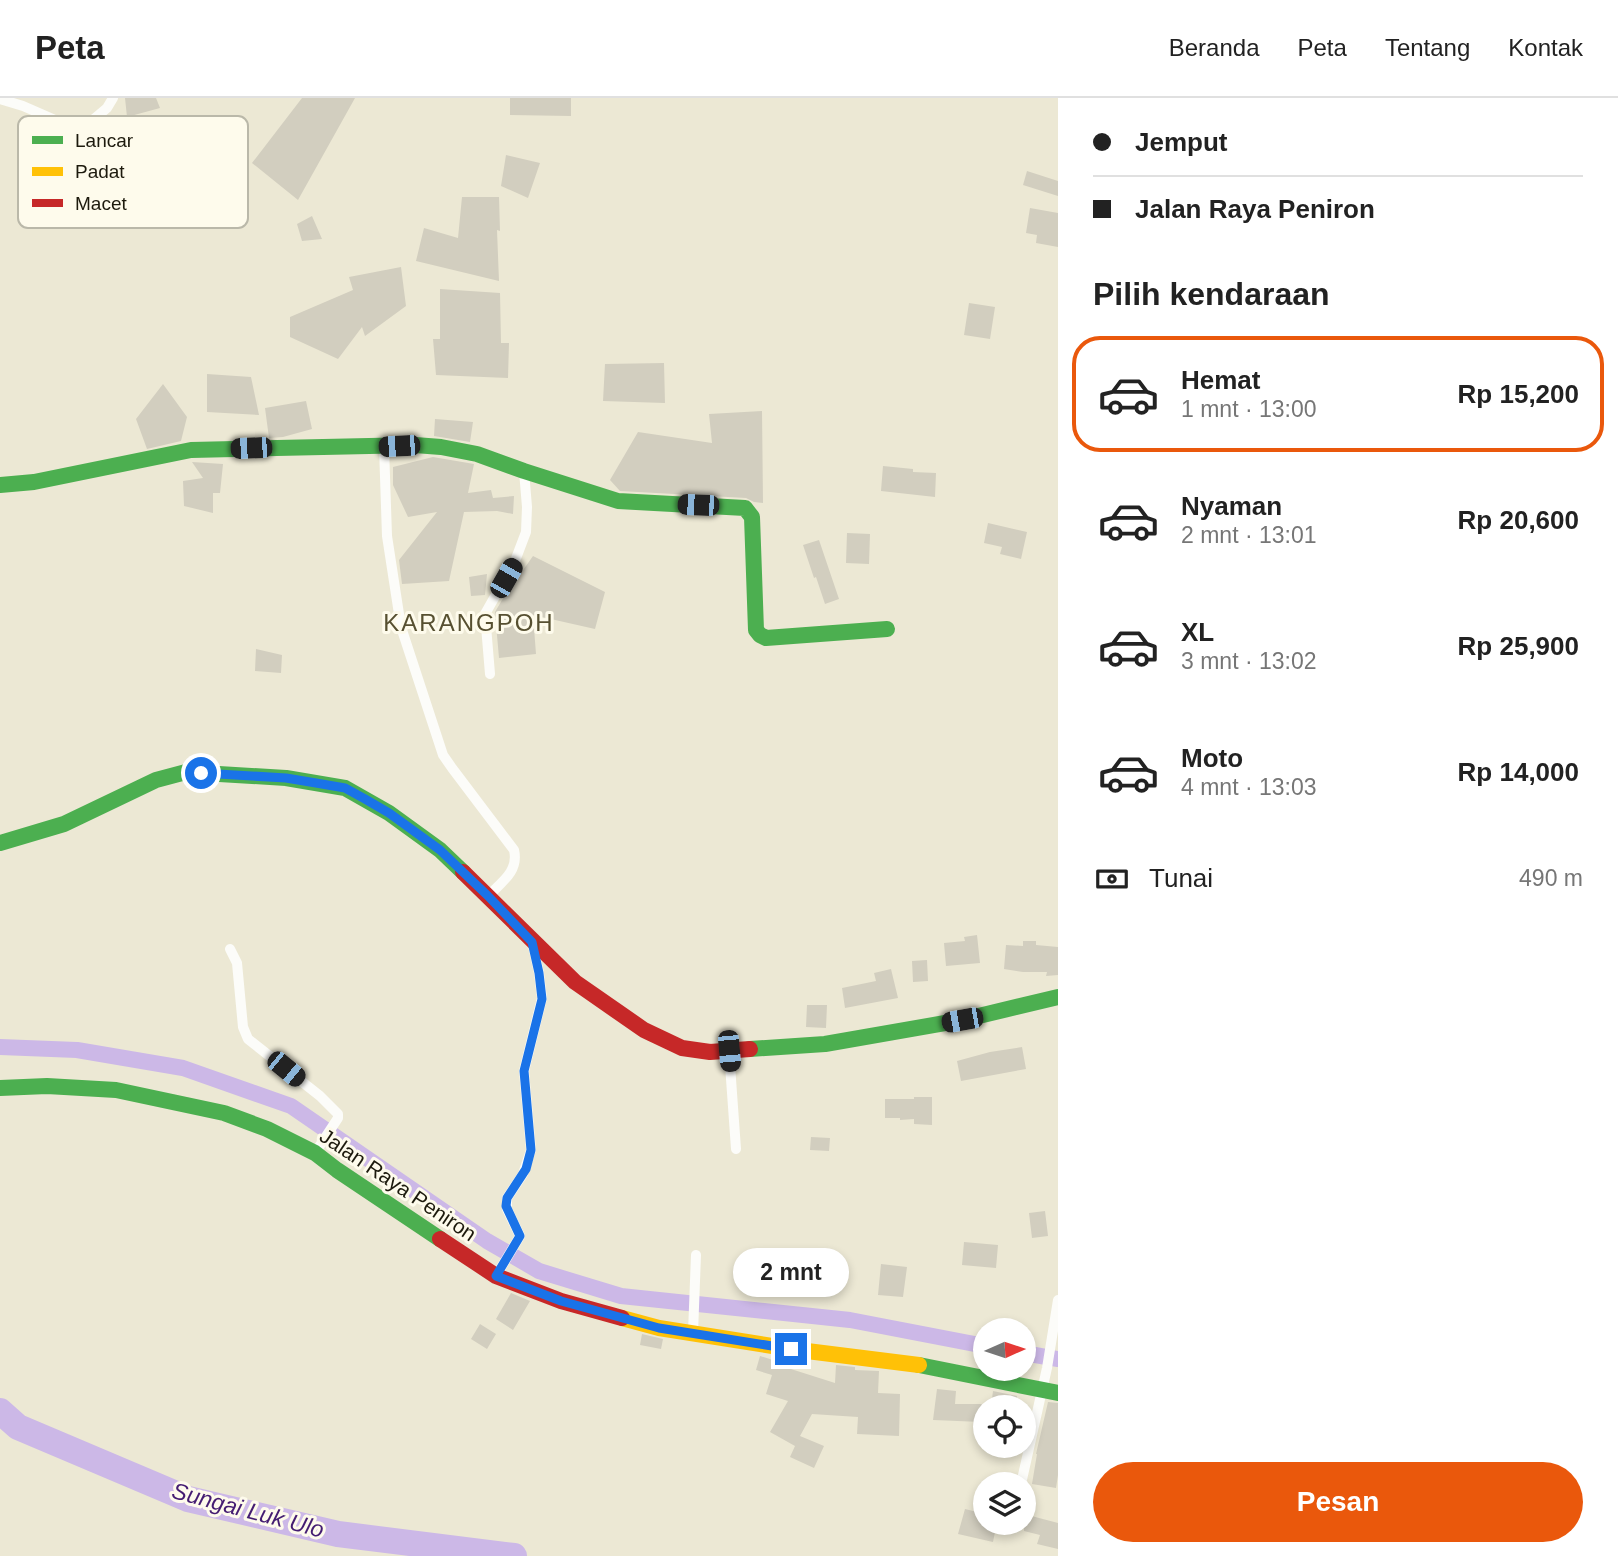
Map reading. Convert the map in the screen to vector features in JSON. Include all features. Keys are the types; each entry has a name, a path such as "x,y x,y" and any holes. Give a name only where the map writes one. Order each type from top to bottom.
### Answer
{"street":[{"path":"97,116 113,98"},
{"path":"0,99 46,116"},
{"path":"384,447 387,536 401,627 443,755 515,854 513,869 488,896"},
{"path":"0,485 34,482 191,450 441,447 477,454 618,501 745,508 752,517 756,629 760,635 766,638 887,629"},
{"path":"491,674 485,614 515,561 526,532 524,471"},
{"path":"0,843 64,824 156,780 186,772 286,778 345,788 389,813 440,850 575,982 644,1030 682,1048 710,1052 825,1044 962,1020 1058,998"},
{"path":"496,1276 519,1238 506,1206 507,1198 526,1169 531,1150 524,1071 542,999 532,942"},
{"path":"230,948 237,962 243,1027 248,1039 339,1116 319,1146"},
{"path":"729,1051 736,1149"},
{"name":"Jalan Raya Peniron","path":"0,1088 47,1086 117,1090 224,1113 319,1146 337,1170 496,1276 561,1301 659,1328 791,1349 903,1362 1058,1393"},
{"path":"693,1333 696,1255"},
{"path":"1024,1472 1058,1300"}],"building":[{"path":"125,98 156,98 160,108 127,116"},
{"path":"302,98 355,98 298,200 252,163"},
{"path":"510,98 571,98 571,116 510,115"},
{"path":"506,155 540,163 528,198 501,186"},
{"path":"1027,171 1058,181 1058,196 1023,185"},
{"path":"462,197 499,197 499,281 416,261 424,228 458,238"},
{"path":"1030,208 1058,213 1058,247 1036,243 1037,235 1026,233"},
{"path":"312,216 322,239 302,241 297,224"},
{"path":"401,267 406,306 365,336 362,327 338,359 290,337 290,317 353,290 349,277"},
{"path":"440,289 500,293 501,343 509,343 508,378 436,375 433,339 440,339"},
{"path":"969,303 995,307 990,339 964,335"},
{"path":"664,363 665,403 603,401 605,364"},
{"path":"207,374 251,377 259,415 207,412"},
{"path":"163,384 187,417 181,441 147,449 136,419"},
{"path":"306,401 312,429 269,438 265,408"},
{"path":"762,411 763,503 746,498 620,491 610,480 638,432 712,443 709,414"},
{"path":"435,419 473,422 470,442 434,436"},
{"path":"433,457 474,464 468,493 491,490 493,498 514,496 513,514 497,511 464,512 449,581 402,584 399,560 437,512 408,517 393,485 393,467"},
{"path":"192,462 223,464 220,493 213,493 213,513 184,506 183,481 203,478"},
{"path":"883,466 936,473 935,497 881,491"},
{"path":"988,523 1027,532 1021,559 1000,554 1002,547 984,543"},
{"path":"847,533 870,534 869,564 846,563"},
{"path":"819,540 839,599 825,604 803,545"},
{"path":"533,556 605,592 595,629 533,615 536,654 499,658 495,612"},
{"path":"487,574 485,595 471,596 469,577"},
{"path":"256,649 282,655 281,673 255,671"},
{"path":"977,935 980,963 946,966 944,943 965,941 964,937"},
{"path":"1023,941 1036,941 1036,945 1058,947 1058,975 1046,976 1047,972 1004,969 1006,945 1023,946"},
{"path":"927,960 928,981 913,982 912,961"},
{"path":"891,969 898,998 845,1008 842,988 876,981 874,973"},
{"path":"807,1005 827,1005 826,1028 806,1027"},
{"path":"1022,1047 1026,1069 961,1081 957,1061"},
{"path":"932,1097 932,1125 914,1124 914,1119 885,1118 885,1099"},
{"path":"811,1137 830,1138 829,1151 810,1150"},
{"path":"1045,1211 1048,1236 1032,1238 1029,1213"},
{"path":"964,1242 998,1245 996,1268 962,1265"},
{"path":"881,1264 907,1267 903,1297 878,1295"},
{"path":"511,1293 530,1301 513,1330 496,1319"},
{"path":"480,1324 496,1334 487,1349 471,1339"},
{"path":"642,1334 663,1339 661,1349 640,1345"},
{"path":"760,1356 773,1360 772,1363 835,1383 836,1365 855,1367 855,1370 879,1371 878,1393 900,1394 899,1436 857,1434 858,1417 812,1414 800,1436 824,1446 814,1468 790,1457 795,1446 770,1432 788,1401 766,1394 772,1375 756,1370"},
{"path":"937,1389 956,1391 955,1404 973,1404 973,1422 933,1420"},
{"path":"993,1391 1012,1395 992,1395"},
{"path":"1048,1402 1058,1403 1056,1488 1036,1485 1036,1454"},
{"path":"965,1509 973,1511 973,1535 994,1535 993,1542 958,1534"},
{"path":"1036,1517 1058,1523 1058,1549 1037,1544 1040,1535 1036,1534"}],"waterway":[{"path":"0,1047 77,1050 183,1068 291,1106 487,1241 539,1271 621,1296 850,1320 973,1344"},
{"path":"1036,1355 1058,1359"},
{"name":"Sungai Luk Ulo","path":"0,1411 18,1427 188,1499 338,1534 514,1556"}],"traffic: fast":[{"path":"0,485 34,482 191,450 415,445 441,447 477,454 618,501 745,508 752,517 756,630 760,635 766,638 887,629"},
{"path":"0,843 64,824 156,780 186,772 286,778 345,788 389,813 440,850 463,872"},
{"path":"750,1049 825,1044 962,1020 1058,997"},
{"path":"0,1088 47,1086 116,1090 224,1113 267,1129 315,1153 440,1239"},
{"path":"919,1365 1058,1393"}],"traffic: slow":[{"path":"622,1318 659,1328 791,1349 919,1365"}],"traffic: jam":[{"path":"463,872 575,982 644,1030 682,1048 710,1052 750,1049"},
{"path":"440,1239 496,1276 561,1301 622,1318"}],"district":[{"name":"KARANGPOH","path":"469,623"}],"route":[{"path":"201,773 286,778 345,788 389,813 440,850 532,942 542,1002 524,1071 531,1150 526,1169 507,1198 507,1209 520,1236 496,1276 561,1301 659,1328 791,1349"}]}
